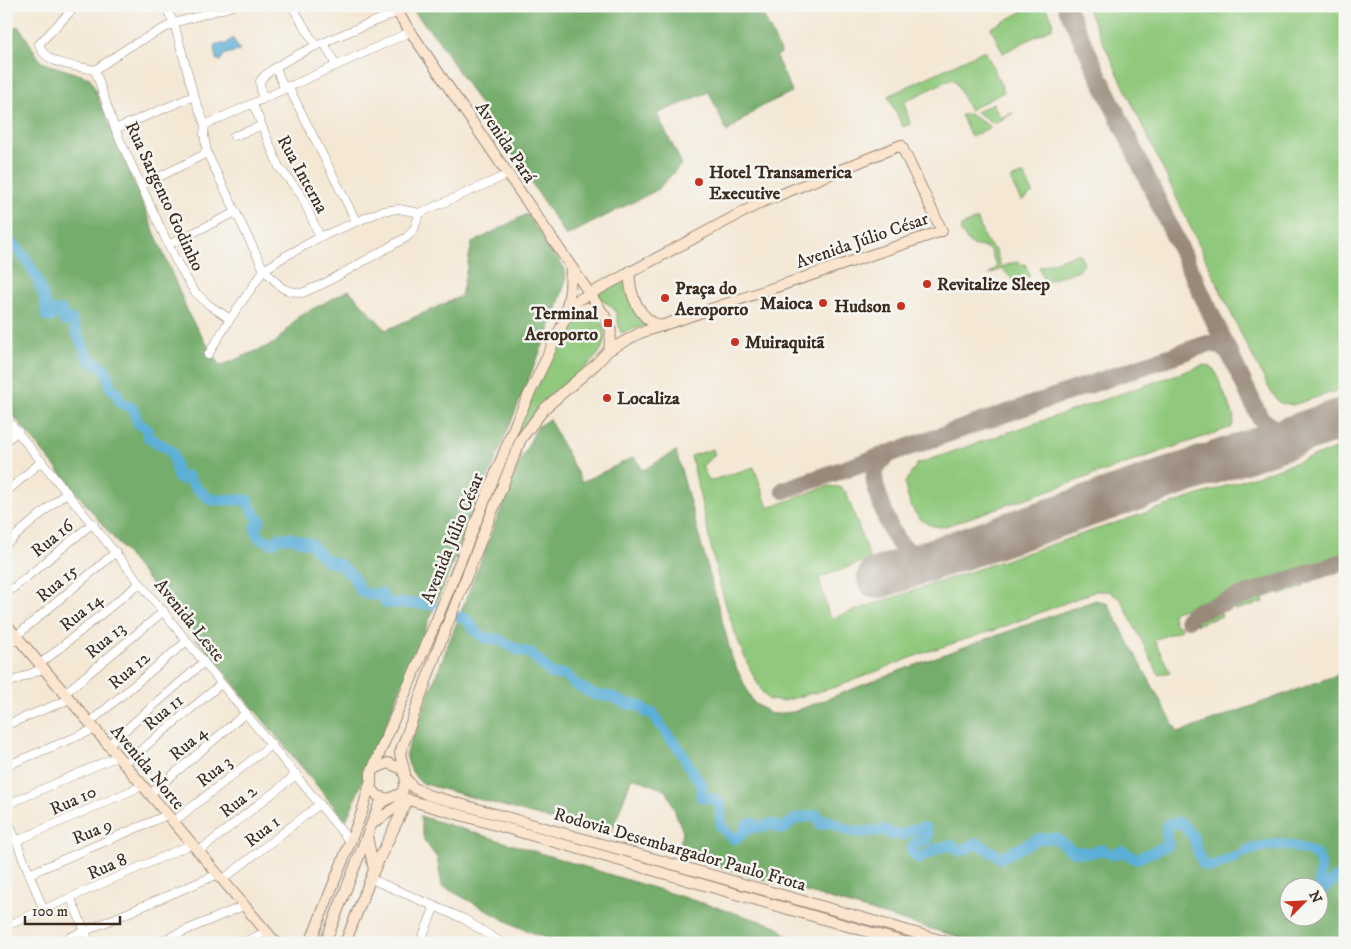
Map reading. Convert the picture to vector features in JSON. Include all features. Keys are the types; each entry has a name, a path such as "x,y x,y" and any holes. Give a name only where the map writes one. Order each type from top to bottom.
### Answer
{"street":[{"path":"76,6 39,44 39,47 50,58 95,70 134,44 174,23 233,6"},
{"path":"165,6 174,23 194,96 205,125 204,134 207,154 264,270 290,292 302,293 407,237 414,229 420,213"},
{"path":"292,6 316,46"},
{"path":"262,100 260,81 276,68 316,46 395,8"},
{"name":"Avenida Pará","path":"395,8 589,293"},
{"path":"205,125 410,32"},
{"path":"324,43 336,65"},
{"path":"276,68 356,221"},
{"name":"Rua Sargento Godinho","path":"95,70 115,129 168,246 194,291 209,306 230,319"},
{"path":"115,129 194,96"},
{"name":"Rua Interna","path":"253,104 278,167 301,195 320,237"},
{"name":"Rua Interna","path":"234,136 261,126"},
{"name":"Avenida Júlio César","path":"405,776 400,753 437,651 520,439 544,409 595,366 609,350 626,339 942,231 902,145 760,203 566,306"},
{"path":"141,186 207,154"},
{"path":"208,355 264,270 320,237 356,221 391,209 420,213 509,174"},
{"path":"168,246 236,212"},
{"name":"Avenida Júlio César","path":"374,769 517,420 564,321 570,290 571,266"},
{"path":"630,271 630,288 635,300 646,318 652,323 662,326"},
{"path":"252,287 273,278"},
{"path":"589,293 605,316 611,331 609,350"},
{"path":"564,321 571,313 588,308 605,316"},
{"name":"Avenida Leste","path":"6,418 164,610 221,684 297,774 350,842"},
{"path":"6,441 18,431"},
{"path":"6,492 42,461"},
{"path":"6,544 68,492"},
{"name":"Rua 16","path":"6,594 93,523"},
{"name":"Rua 15","path":"6,644 18,638 116,552"},
{"name":"Rua 14","path":"6,684 42,666 140,583"},
{"name":"Rua 13","path":"6,725 68,696 164,610"},
{"name":"Avenida Norte","path":"6,624 242,906 276,943"},
{"name":"Rua 12","path":"6,766 92,726 187,641"},
{"path":"108,745 204,662"},
{"name":"Rua 11","path":"6,805 121,760 221,684"},
{"name":"Rua 4","path":"150,794 246,714"},
{"name":"Rua 3","path":"170,819 272,744"},
{"path":"310,943 362,812 374,769 388,762 398,766 405,776 404,789 398,799 373,874 345,943"},
{"name":"Rua 2","path":"195,848 297,774"},
{"name":"Rodovia Desembargador Paulo Frota","path":"405,776 414,788 428,795 951,943"},
{"path":"370,783 378,796 398,799"},
{"name":"Rua 10","path":"16,841 142,786"},
{"path":"372,824 398,799"},
{"path":"325,943 379,805 398,799"},
{"name":"Rodovia Desembargador Paulo Frota","path":"398,799 907,943"},
{"name":"Rua 1","path":"58,943 219,878 320,804"},
{"path":"6,815 44,911"},
{"name":"Rua 9","path":"29,874 170,819"},
{"path":"366,836 373,874"},
{"name":"Rua 8","path":"6,926 195,848"},
{"path":"373,874 480,928 502,943"},
{"path":"71,899 90,943"},
{"path":"156,943 242,906"},
{"path":"420,943 435,906"},
{"path":"242,943 266,932 270,943"}],"green space":[{"path":"409,6 759,6 781,53 776,57 792,92 760,107 727,132 709,92 657,114 682,164 657,190 566,236 438,40"},
{"path":"1033,6 1043,6 1045,8 1052,19 1052,28 1003,53 991,28"},
{"path":"1086,6 1345,6 1345,388 1293,405 1280,403 1271,392 1240,332"},
{"path":"19,26 41,62 90,78 190,317 220,366 275,343 299,316 349,290 386,330 461,296 472,243 527,214 565,269 566,280 554,318 346,821 6,407 6,32"},
{"path":"985,50 1004,92 969,110 956,82 951,79 904,102 910,124 903,127 888,96"},
{"path":"993,103 1000,118 1013,113 995,124 976,112"},
{"path":"969,114 991,127 971,137 961,115"},
{"path":"1024,174 1033,193 1021,201 1010,179"},
{"path":"978,220 985,240 996,251 1001,267 1019,261 1021,265 1025,264 1030,276 1020,280 1013,280 1002,269 989,274 997,267 991,252 987,248 971,245 960,231 961,226"},
{"path":"1079,253 1084,264 1079,270 1044,282 1039,267"},
{"path":"626,276 625,290 641,318 649,324 621,333 614,310 611,306 599,300 595,293"},
{"path":"583,311 597,317 603,325 604,340 601,350 586,367 550,395 512,444 510,444 568,321"},
{"path":"1204,365 1211,366 1215,371 1234,417 1232,427 943,527 934,526 920,519 911,507 905,483 917,464"},
{"path":"549,419 582,482 634,457 643,470 676,451 733,661 753,702 771,714 793,712 925,661 1096,600 1108,604 1178,733 1345,672 1345,943 979,943 677,854 683,832 667,791 632,777 610,836 421,783 411,769 406,753 516,470 537,427"},
{"path":"1345,446 1345,554 1186,609 1176,610 1172,614 1175,624 1181,626 1181,630 1154,640 1170,672 1159,675 1121,600 1109,591 1096,591 998,629 926,652 836,687 782,701 769,700 763,693 737,637 718,578 691,456 713,449 715,455 702,466 709,481 754,467 768,508 828,486 839,487 846,492 870,559 819,578 829,616 832,618"},
{"path":"508,449 511,450 443,623 439,621"},
{"path":"1303,582 1304,587 1280,595 1280,589"},
{"path":"1262,596 1264,602 1235,610 1234,606"},
{"path":"1219,610 1222,616 1196,625 1196,619"},
{"path":"420,816 777,926 793,941 820,943 557,943 514,925 442,886 437,858 424,840"}],"water":[{"path":"233,38 240,51 225,54 220,61 216,59 214,47 216,44 226,44"}],"waterway":[{"path":"6,239 18,249 33,271 44,299 46,316 51,317 55,310 62,311 64,321 71,319 89,360 105,370 110,387 117,393 120,402 133,409 138,423 147,429 148,437 172,451 178,478 182,479 187,476 195,487 211,500 248,500 251,509 260,520 255,528 259,538 273,543 279,538 291,538 311,544 326,560 340,565 353,576 360,590 369,595 381,593 386,603 432,604"},
{"path":"460,617 467,620 475,631 486,638 498,639 518,650 530,653 552,674 566,675 576,685 595,695 613,697 624,703 641,706 645,712 653,713 702,784 701,797 715,799 720,803 721,827 734,839 746,831 746,825 753,823 756,828 772,824 783,829 795,819 817,815 820,824 824,824 826,820 850,831 885,830 890,834 902,835 912,830 925,828 928,834 926,840 917,842 912,847 913,853 919,859 938,848 951,845 961,851 977,843 1001,858 1038,839 1056,838 1072,851 1088,853 1102,850 1113,855 1122,851 1136,859 1168,845 1167,825 1179,822 1193,838 1204,865 1210,867 1236,857"},
{"path":"1245,852 1264,846 1280,845 1316,854 1321,865 1319,883 1325,888 1345,870"}],"taxiway":[{"path":"1066,6 1260,418 1275,430 1294,435"},
{"path":"784,490 1207,344 1218,344 1230,354"},
{"path":"888,454 877,467 875,482 893,535 906,550 915,555 939,558"},
{"path":"1188,619 1193,613 1345,561"}],"runway":[{"path":"878,578 1345,418"}],"place":[{"name":"Hotel Transamerica Executive","path":"699,182"},
{"name":"Revitalize Sleep","path":"927,284"},
{"name":"Praça do Aeroporto","path":"665,298"},
{"name":"Maioca","path":"823,303"},
{"name":"Hudson","path":"901,306"},
{"name":"Terminal Aeroporto","path":"608,323"},
{"name":"Muiraquitã","path":"735,342"},
{"name":"Localiza","path":"607,398"}]}
